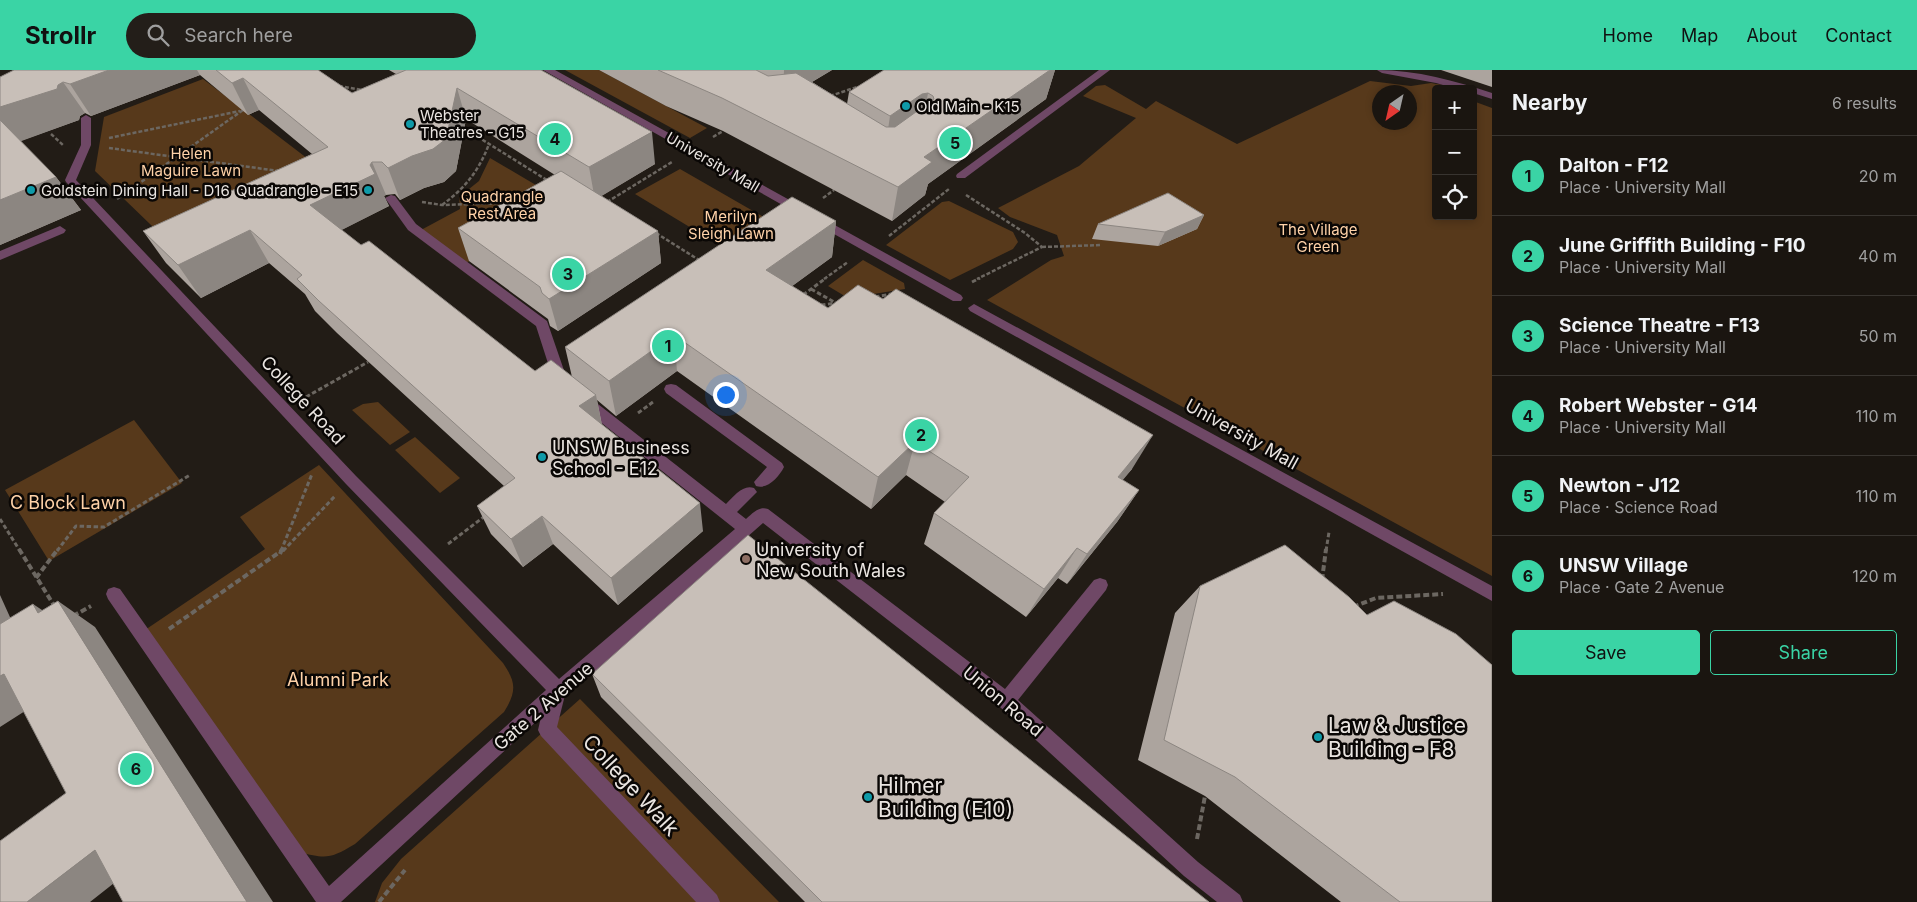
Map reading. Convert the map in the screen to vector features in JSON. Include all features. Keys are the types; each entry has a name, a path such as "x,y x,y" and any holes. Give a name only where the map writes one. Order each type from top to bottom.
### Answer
{"street":[{"name":"University Mall","path":"548,70 957,298"},
{"path":"961,176 1106,70"},
{"path":"1382,70 1454,85"},
{"path":"1477,91 1492,96"},
{"name":"College Road","path":"86,118 86,145 70,180 352,480 558,690"},
{"path":"391,198 412,226 542,324 559,380 746,528"},
{"path":"0,256 60,230"},
{"name":"University Mall","path":"974,308 1492,594"},
{"path":"671,389 777,467 726,513"},
{"name":"Gate 2 Avenue","path":"328,902 558,690 585,670 763,514"},
{"name":"Union Road","path":"763,514 1006,701 1191,869 1233,902"},
{"path":"1006,701 1100,585"},
{"path":"114,594 150,643 328,902"},
{"name":"College Walk","path":"558,690 547,730 710,902"}],"path":[{"path":"331,85 366,91"},
{"path":"830,96 858,87"},
{"path":"86,145 101,139 243,110 101,212"},
{"path":"462,127 556,186"},
{"path":"51,134 62,145 86,145 285,172"},
{"path":"442,205 462,190 480,168 490,144"},
{"path":"614,207 607,202 692,150"},
{"path":"796,300 858,254 881,243 953,187 961,176"},
{"path":"953,187 997,214 1042,247"},
{"path":"391,198 442,205 512,203"},
{"path":"654,232 702,262"},
{"path":"974,308 964,287 1042,247 1102,245"},
{"path":"874,297 921,290 933,286"},
{"path":"811,289 843,308"},
{"path":"817,306 845,302"},
{"path":"286,409 368,362"},
{"path":"618,428 671,389"},
{"path":"280,554 314,469"},
{"path":"36,578 76,526 104,527 190,475"},
{"path":"150,643 280,554 352,480"},
{"path":"1321,585 1333,506"},
{"path":"429,559 490,512"},
{"path":"0,519 59,614"},
{"path":"72,616 114,594"},
{"path":"1350,608 1376,598 1451,594"},
{"path":"1197,838 1205,796"}],"green space":[{"path":"565,70 599,70 707,128 690,138"},
{"name":"Helen Maguire Lawn","path":"203,79 333,178 178,251 95,171 104,117"},
{"name":"The Village Green","path":"1370,81 1403,85 1372,85 1372,130 1417,130 1417,85 1431,83 1442,85 1432,85 1432,220 1477,220 1477,102 1492,108 1492,576 987,300 1051,260 1064,256 1057,235 1010,217 998,208 1079,166 1136,118 1083,96 1096,86 1105,85 1146,109 1156,101 1237,144"},
{"name":"Quadrangle Rest Area","path":"490,158 568,204 466,263 421,230 460,209 459,197 479,181"},
{"name":"Merilyn Sleigh Lawn","path":"680,169 779,226 736,255 635,194"},
{"path":"949,201 1013,232 1018,242 1013,249 950,280 886,245 942,202"},
{"path":"863,260 904,283 905,289 848,298 828,286"},
{"path":"378,402 410,432 390,445 352,410 363,404"},
{"name":"C Block Lawn","path":"134,420 182,483 49,561 5,490"},
{"path":"415,437 460,478 440,493 395,450"},
{"name":"Alumni Park","path":"319,465 503,663 513,687 511,698 504,712 355,844 340,853 328,856 316,856 299,852 142,632 265,549 240,517"},
{"path":"580,699 779,902 375,902 382,883 401,859"}],"building":[{"path":"14,70 109,70 70,84 63,82 58,85 57,89 0,107 0,77"},
{"path":"216,70 318,70 352,93 406,70 541,70 652,132 589,167 457,88 446,139 433,149 412,156 388,168 382,162 372,162 370,165 375,174 310,205 361,245 369,241 535,371 551,360 596,395 579,406 700,503 611,578 542,516 511,539 477,506 515,478 319,301 297,279 302,275 250,230 178,265 143,231 328,147 243,78 232,83"},
{"path":"658,70 756,70 768,76 796,73 886,127 895,127 934,99 933,96 928,93 922,94 890,116 849,92 884,70 1050,70 924,157 932,162 898,187 722,98"},
{"path":"0,120 56,177 0,200"},
{"path":"561,171 658,231 549,299 542,293 540,287 458,228"},
{"path":"1168,193 1204,215 1165,232 1098,224"},
{"path":"792,197 836,221 766,270 828,308 858,285 883,299 896,289 1153,435 1118,477 1139,490 1087,554 1077,548 1044,589 934,513 969,477 915,442 878,477 674,335 609,381 565,347"},
{"name":"Hilmer Building (E10)","path":"748,535 1209,902 822,902 592,674"},
{"name":"Law & Justice Building - F8","path":"1285,545 1349,597 1367,615 1394,601 1456,634 1492,665 1492,902 1400,902 1235,777 1164,740 1200,586"},
{"path":"58,601 247,902 123,902 95,850 27,902 0,902 0,841 66,793 4,674 0,676 0,624 33,604 38,613"}],"place":[{"name":"Old Main - K15","path":"906,106"},
{"name":"Webster Theatres - G15","path":"410,124"},
{"name":"Robert Webster - G14","path":"555,139"},
{"name":"Newton - J12","path":"955,143"},
{"name":"Goldstein Dining Hall - D16","path":"31,190"},
{"name":"Quadrangle - E15","path":"368,190"},
{"name":"Science Theatre - F13","path":"568,274"},
{"name":"Dalton - F12","path":"668,346"},
{"name":"June Griffith Building - F10","path":"921,435"},
{"name":"UNSW Business School - E12","path":"542,457"},
{"name":"University of New South Wales","path":"746,559"},
{"name":"Law & Justice Building - F8","path":"1318,737"},
{"name":"UNSW Village","path":"136,769"},
{"name":"Hilmer Building (E10)","path":"868,797"}]}
